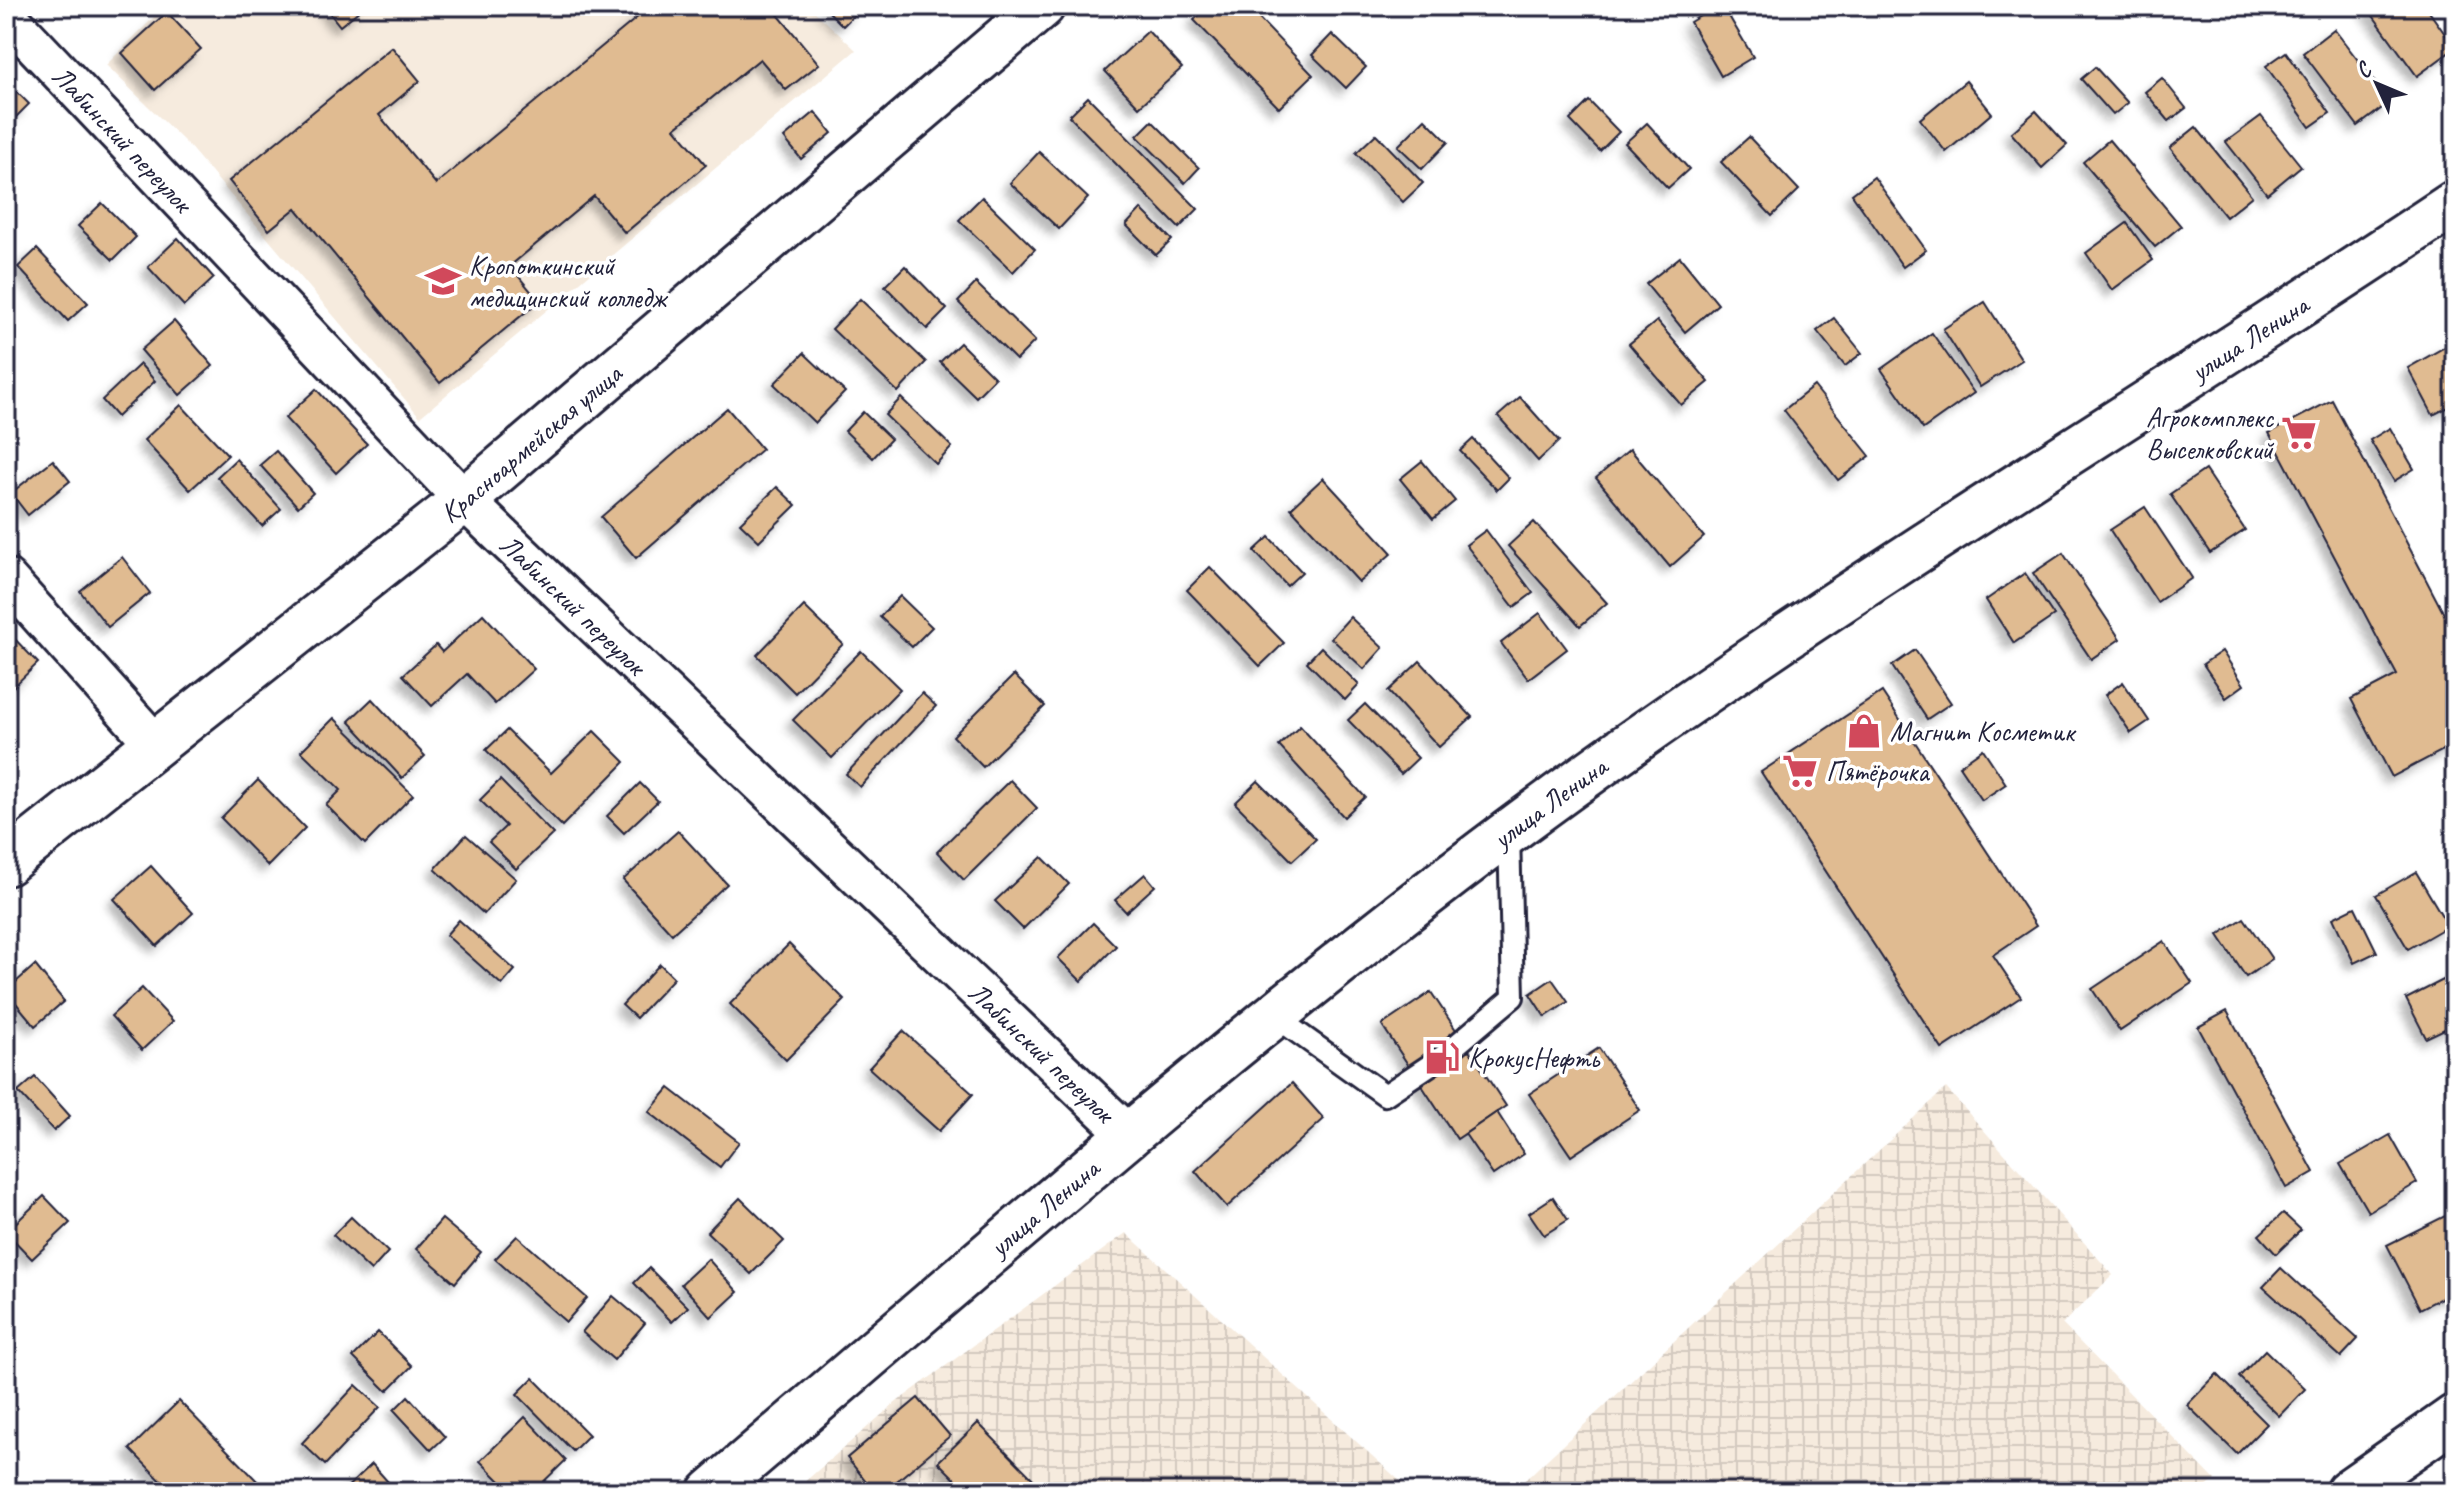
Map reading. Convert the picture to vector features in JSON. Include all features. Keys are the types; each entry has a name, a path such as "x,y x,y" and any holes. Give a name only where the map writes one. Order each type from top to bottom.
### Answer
{"main road":[{"name":"Красноармейская улица","path":"6,863 464,500 1042,6"},
{"name":"улица Ленина","path":"711,1492 1273,1015 1509,832 1700,695 2455,203"},
{"path":"2348,1492 2455,1417"}],"street":[{"name":"Лабинский переулок","path":"6,15 464,500 1130,1136"},
{"path":"6,578 156,745"}],"lane":[{"path":"1273,1015 1385,1095 1442,1057 1513,997 1509,832"}],"shaded area":[{"name":"Кропоткинский медицинский колледж","path":"165,6 809,6 856,50 420,417 188,145 106,65"},
{"path":"1946,1088 2113,1275 2062,1324 2215,1480 2200,1492 1512,1492"},
{"path":"1126,1233 1412,1492 793,1492 894,1404"}],"building":[{"path":"324,6 365,6 340,26"},
{"path":"651,6 771,6 819,64 786,90 760,59 675,128 706,165 625,233 594,196 510,266 539,301 440,383 296,208 269,230 229,181 392,47 420,81 379,115 436,184"},
{"path":"823,6 857,6 860,9 843,26"},
{"path":"1208,6 1247,6 1313,75 1279,108 1194,20"},
{"path":"1717,6 1723,6 1753,57 1721,76 1690,22"},
{"path":"2366,6 2425,6 2455,48 2417,76"},
{"path":"167,12 201,49 155,90 122,53"},
{"path":"2334,29 2390,102 2358,126 2303,53"},
{"path":"1148,31 1182,68 1139,107 1105,71"},
{"path":"1332,34 1366,67 1346,88 1312,55"},
{"path":"2286,52 2330,113 2310,127 2266,66"},
{"path":"2095,67 2128,103 2113,115 2081,79"},
{"path":"2162,78 2186,108 2169,121 2145,92"},
{"path":"6,81 29,104 6,127"},
{"path":"1966,81 1992,113 1946,152 1920,119"},
{"path":"1088,97 1198,209 1179,228 1069,116"},
{"path":"1589,101 1619,132 1600,151 1570,120"},
{"path":"2036,111 2067,145 2042,168 2011,133"},
{"path":"815,112 832,133 801,159 784,138"},
{"path":"2261,116 2301,166 2267,194 2226,142"},
{"path":"1425,119 1448,142 1422,169 1398,146"},
{"path":"1152,121 1199,168 1185,183 1137,136"},
{"path":"1647,123 1689,169 1668,188 1625,143"},
{"path":"2196,127 2252,196 2226,217 2170,148"},
{"path":"1376,134 1423,183 1403,202 1356,153"},
{"path":"1749,137 1799,190 1772,216 1721,162"},
{"path":"2109,140 2181,226 2155,247 2083,162"},
{"path":"1039,152 1088,198 1059,229 1010,183"},
{"path":"1874,177 1926,250 1903,267 1852,194"},
{"path":"982,197 1035,249 1013,272 959,220"},
{"path":"102,203 136,237 113,260 78,226"},
{"path":"1141,209 1172,240 1156,255 1126,225"},
{"path":"2127,223 2153,260 2112,290 2086,253"},
{"path":"178,238 214,278 184,306 148,267"},
{"path":"37,249 88,303 68,321 18,267"},
{"path":"1680,257 1718,304 1685,332 1646,284"},
{"path":"905,266 947,309 927,329 885,286"},
{"path":"976,283 1035,341 1016,360 958,302"},
{"path":"860,299 926,362 898,392 832,329"},
{"path":"1985,302 2022,360 1980,387 1943,329"},
{"path":"1834,318 1862,353 1845,366 1817,331"},
{"path":"174,321 213,366 180,395 141,350"},
{"path":"1657,321 1709,382 1681,405 1629,344"},
{"path":"1932,333 1974,393 1923,429 1881,369"},
{"path":"960,343 995,378 976,397 940,362"},
{"path":"2452,343 2455,404 2433,415 2408,368"},
{"path":"804,353 845,392 815,423 774,384"},
{"path":"140,364 155,381 117,417 102,400"},
{"path":"1814,386 1870,456 1838,480 1784,410"},
{"path":"316,389 367,444 336,473 285,418"},
{"path":"1520,397 1559,441 1538,461 1498,416"},
{"path":"901,398 952,447 936,464 885,415"},
{"path":"2332,400 2455,635 2455,744 2392,777 2351,699 2397,675 2269,433"},
{"path":"181,405 228,455 190,490 144,440"},
{"path":"727,408 762,449 636,558 601,517"},
{"path":"863,412 891,439 873,458 845,431"},
{"path":"2390,428 2414,469 2394,481 2370,440"},
{"path":"1473,439 1509,478 1497,490 1460,451"},
{"path":"1630,449 1704,537 1670,567 1596,478"},
{"path":"276,451 313,493 298,507 260,465"},
{"path":"236,459 281,509 262,526 217,477"},
{"path":"53,460 70,481 28,515 11,493"},
{"path":"1422,461 1455,501 1433,519 1400,479"},
{"path":"2205,470 2245,530 2210,553 2170,494"},
{"path":"1323,478 1392,553 1359,582 1291,508"},
{"path":"777,487 796,505 759,541 740,523"},
{"path":"2145,507 2192,578 2157,602 2110,530"},
{"path":"1534,522 1607,603 1580,626 1508,546"},
{"path":"1486,530 1533,593 1514,607 1466,545"},
{"path":"1269,537 1302,572 1287,586 1254,551"},
{"path":"2063,553 2120,639 2091,659 2033,573"},
{"path":"122,557 150,593 108,627 80,591"},
{"path":"1210,567 1284,643 1260,666 1187,590"},
{"path":"2025,573 2054,616 2014,643 1986,600"},
{"path":"900,596 932,627 912,647 880,617"},
{"path":"804,606 843,644 795,693 757,655"},
{"path":"1540,613 1567,649 1528,679 1501,643"},
{"path":"483,614 534,669 495,704 467,674 432,706 403,675 436,645 442,652"},
{"path":"1350,617 1383,648 1364,669 1331,638"},
{"path":"6,630 38,663 6,694"},
{"path":"1321,647 1359,685 1345,700 1307,662"},
{"path":"1915,650 1951,703 1927,719 1892,666"},
{"path":"861,651 900,689 832,758 793,720"},
{"path":"2222,651 2244,685 2226,698 2203,664"},
{"path":"1420,661 1472,717 1439,747 1388,691"},
{"path":"1014,675 1045,706 983,767 953,736"},
{"path":"2123,682 2149,721 2131,733 2105,695"},
{"path":"1882,692 2036,926 1993,955 2021,997 1942,1049 1761,772"},
{"path":"922,693 936,706 860,787 846,774"},
{"path":"372,699 425,756 402,778 349,721"},
{"path":"1365,704 1418,758 1401,774 1348,720"},
{"path":"334,718 413,795 365,844 326,805 341,790 301,751"},
{"path":"1300,726 1365,797 1344,817 1279,746"},
{"path":"507,730 551,773 594,731 625,762 562,826 486,750"},
{"path":"1983,749 2006,784 1982,800 1959,766"},
{"path":"258,780 305,828 268,866 221,818"},
{"path":"500,780 553,834 516,869 489,842 506,826 480,800"},
{"path":"1010,780 1037,808 964,880 937,852"},
{"path":"1258,781 1316,839 1292,861 1235,803"},
{"path":"640,783 658,801 624,833 607,816"},
{"path":"678,831 727,884 672,934 623,880"},
{"path":"466,835 516,879 484,914 435,869"},
{"path":"1042,857 1069,884 1023,929 995,901"},
{"path":"151,866 193,913 157,946 114,899"},
{"path":"2416,872 2448,926 2408,949 2376,895"},
{"path":"1145,874 1155,886 1126,912 1115,900"},
{"path":"2355,907 2377,952 2354,963 2333,918"},
{"path":"2244,918 2272,959 2246,977 2218,935"},
{"path":"459,920 515,970 502,985 446,935"},
{"path":"1093,923 1116,946 1081,981 1058,958"},
{"path":"2164,941 2192,983 2120,1031 2092,989"},
{"path":"789,944 845,1000 786,1060 730,1004"},
{"path":"660,964 674,978 636,1018 622,1005"},
{"path":"35,965 64,1001 35,1026 6,991"},
{"path":"2455,974 2455,1024 2426,1038 2406,999"},
{"path":"1552,979 1568,1002 1545,1017 1530,994"},
{"path":"142,988 173,1021 142,1050 111,1016"},
{"path":"1431,992 1506,1106 1457,1139 1382,1025"},
{"path":"2227,1011 2314,1172 2286,1188 2198,1027"},
{"path":"903,1031 973,1094 939,1131 869,1068"},
{"path":"1599,1048 1640,1110 1571,1156 1529,1094"},
{"path":"35,1077 70,1116 54,1131 18,1092"},
{"path":"1292,1083 1324,1119 1227,1207 1195,1171"},
{"path":"669,1088 739,1142 720,1167 649,1112"},
{"path":"1497,1112 1524,1154 1493,1175 1465,1134"},
{"path":"2390,1135 2417,1183 2368,1212 2340,1164"},
{"path":"44,1196 70,1223 32,1259 6,1232"},
{"path":"1553,1197 1568,1220 1544,1235 1529,1213"},
{"path":"740,1198 784,1241 751,1274 707,1232"},
{"path":"2455,1211 2455,1291 2420,1309 2387,1245"},
{"path":"2283,1213 2301,1230 2276,1254 2259,1235"},
{"path":"351,1217 388,1252 371,1271 333,1235"},
{"path":"442,1219 481,1252 455,1283 416,1249"},
{"path":"517,1236 587,1298 566,1322 495,1259"},
{"path":"708,1259 738,1292 711,1317 681,1284"},
{"path":"649,1268 688,1307 672,1322 634,1283"},
{"path":"2281,1268 2358,1339 2341,1357 2263,1287"},
{"path":"613,1296 645,1323 614,1360 582,1332"},
{"path":"378,1332 412,1366 387,1391 353,1357"},
{"path":"2265,1350 2305,1389 2279,1416 2239,1377"},
{"path":"2217,1374 2267,1424 2237,1454 2187,1405"},
{"path":"533,1378 589,1435 573,1451 517,1394"},
{"path":"356,1385 380,1407 325,1465 302,1443"},
{"path":"408,1396 445,1437 431,1450 394,1410"},
{"path":"918,1398 950,1436 884,1492 875,1492 847,1458"},
{"path":"179,1401 268,1492 172,1492 130,1449"},
{"path":"525,1417 566,1460 533,1492 511,1492 480,1461"},
{"path":"978,1423 1044,1490 1042,1492 968,1492 938,1462"},
{"path":"372,1464 397,1492 342,1492"}],"place":[{"name":"Кропоткинский медицинский колледж","path":"443,281"},
{"name":"Агрокомплекс Выселковский","path":"2299,433"},
{"name":"Магнит Косметик","path":"1864,731"},
{"name":"Пятёрочка","path":"1800,771"},
{"name":"КрокусНефть","path":"1442,1057"}]}
